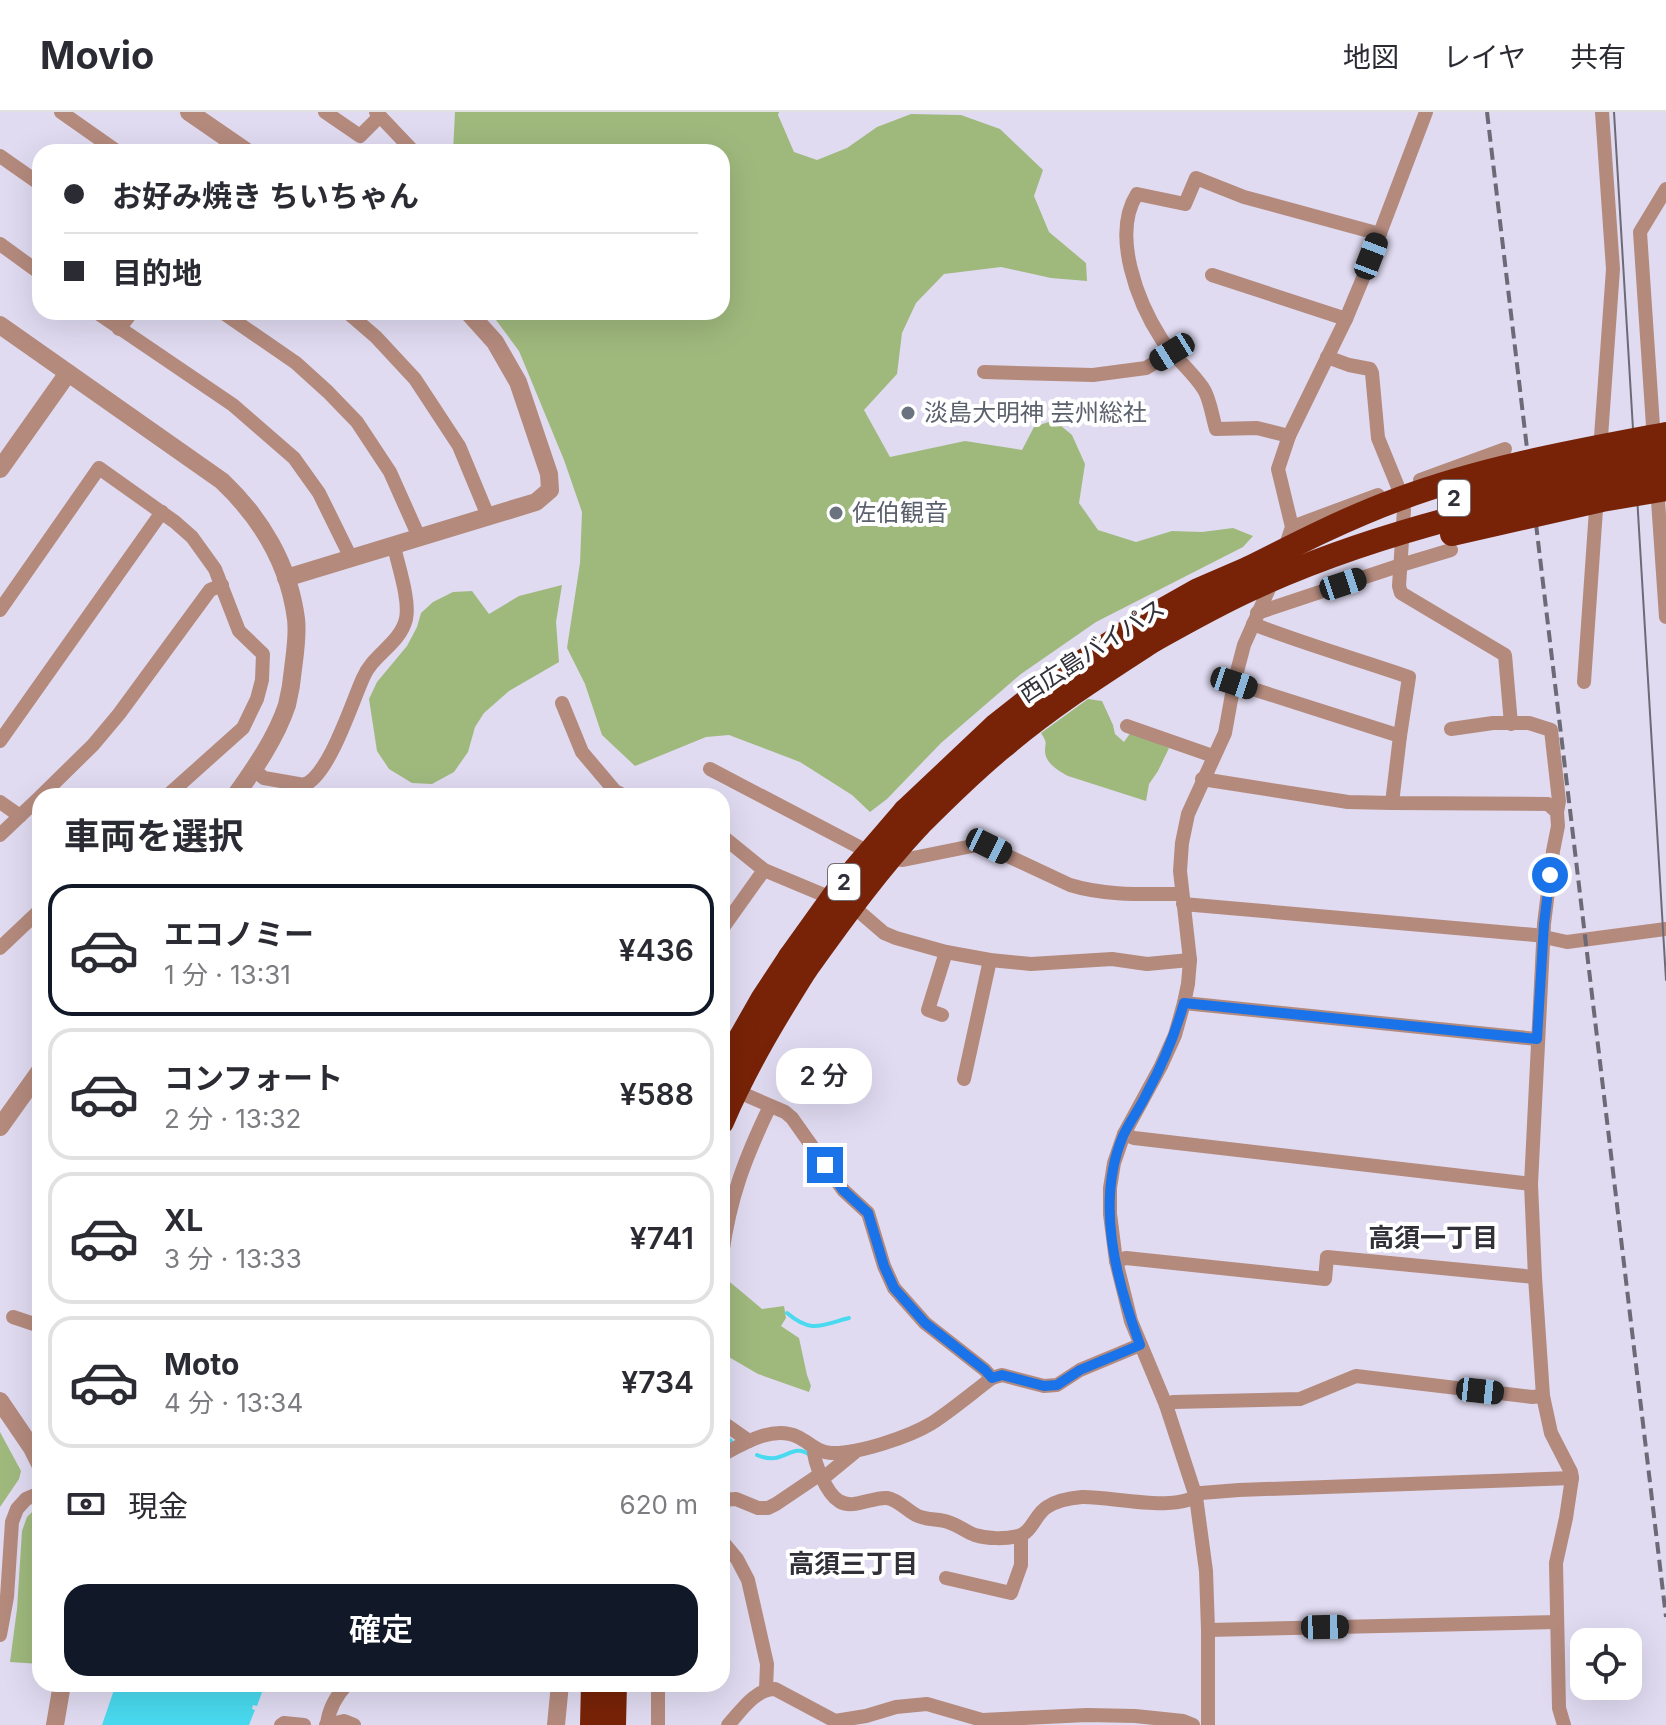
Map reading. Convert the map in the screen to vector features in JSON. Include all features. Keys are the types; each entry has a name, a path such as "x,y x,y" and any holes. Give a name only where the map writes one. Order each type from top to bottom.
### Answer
{"highway":[{"path":"1249,568 1358,515 1427,490 1662,424"},
{"name":"西広島バイパス","path":"736,1084 781,1009 798,963 889,857 912,818 995,726 1043,688 1143,621 1198,590 1361,525 1515,483 1666,453"},
{"name":"西広島バイパス","path":"912,818 959,785 1053,708 1154,640 1252,588 1390,536 1506,504 1666,471"},
{"path":"1390,536 1426,538 1602,500 1664,502"},
{"path":"730,1107 736,1084"},
{"path":"592,1725 593,1692"},
{"path":"614,1725 615,1692"}],"street":[{"path":"61,112 107,144"},
{"path":"189,112 235,144"},
{"path":"325,112 360,136 378,114 406,144"},
{"path":"1208,1725 1206,1571 1196,1497 1166,1405 1131,1321 1116,1261 1110,1188 1114,1163 1124,1134 1161,1066 1175,1035 1184,1003 1190,960 1180,871 1182,843 1188,814 1225,733 1244,645 1280,563 1292,527 1278,469 1289,436 1346,319 1426,112"},
{"path":"1584,682 1613,269 1602,112"},
{"path":"0,156 32,178"},
{"path":"1289,436 1257,428 1216,429 1205,390 1163,341 1138,294 1127,237 1129,209 1137,194 1185,204 1196,178 1244,197 1380,234"},
{"path":"1666,189 1640,232 1662,424 1666,617"},
{"path":"0,244 32,267"},
{"path":"1212,275 1346,319"},
{"path":"107,320 233,405 294,458 319,493 351,558"},
{"path":"119,329 126,320"},
{"path":"234,320 296,363 357,422 390,472 419,537"},
{"path":"356,320 415,379 459,446 488,516"},
{"path":"286,578 536,502 550,490 549,474 518,382 495,342 475,320"},
{"path":"0,325 222,481 241,500 270,541 286,578 296,620 296,651 287,704 254,770 241,788"},
{"path":"984,372 1093,375 1146,368 1172,352"},
{"path":"1327,357 1371,371 1378,438 1404,510 1401,593 1506,657 1511,724"},
{"path":"0,469 68,373"},
{"path":"1292,527 1505,449"},
{"path":"0,610 99,468 192,537 207,555 222,585 239,631 263,654 262,680 243,728 176,788"},
{"path":"0,741 162,512"},
{"path":"254,770 264,778 304,785 310,783 324,765 347,720 364,675 401,630 405,619 407,606 394,546"},
{"path":"1255,619 1401,565 1451,550"},
{"path":"48,788 93,745 210,590 222,585"},
{"path":"1255,619 1302,643 1345,654 1409,677 1392,803"},
{"path":"1234,683 1400,736"},
{"path":"562,703 582,752 611,788"},
{"path":"1451,729 1493,723 1529,723 1551,730 1559,801 1558,826 1544,924 1531,1184 1543,1396 1551,1433 1572,1478 1556,1563 1559,1708 1564,1725"},
{"path":"1127,726 1213,756"},
{"path":"710,769 878,857 903,860 982,844 1084,889 1535,935 1567,942 1666,929"},
{"path":"1202,779 1348,802 1548,804 1557,812"},
{"path":"0,802 20,816"},
{"path":"0,835 32,804"},
{"path":"730,842 764,870 855,908 884,933 946,952 1031,964 1112,959 1147,964 1190,960"},
{"path":"730,918 764,870"},
{"path":"0,948 32,918"},
{"path":"942,1015 928,1010 946,952"},
{"path":"964,1079 990,960"},
{"path":"1184,1003 1537,1039"},
{"path":"0,1127 32,1082"},
{"path":"736,1084 792,1118 843,1190 868,1213 894,1288 925,1323 992,1378"},
{"path":"730,1211 737,1183 770,1106"},
{"path":"1124,1134 1134,1138 1531,1184"},
{"path":"1116,1261 1126,1258 1325,1279 1327,1257 1535,1277"},
{"path":"13,1317 32,1323"},
{"path":"730,1451 749,1441 776,1433 788,1433 826,1453 855,1452 930,1424 992,1378 1002,1375 1044,1386 1057,1385 1080,1370 1140,1345"},
{"path":"1166,1405 1173,1402 1300,1399 1356,1376 1543,1396"},
{"path":"0,1401 32,1448"},
{"path":"730,1428 749,1441"},
{"path":"814,1448 813,1457 833,1496 848,1505 886,1498 919,1517 946,1521 974,1534 999,1537 1021,1536 1045,1508 1065,1499 1083,1497 1168,1503 1201,1493 1239,1490 1572,1478"},
{"path":"730,1499 768,1508 816,1477 827,1475 855,1452"},
{"path":"0,1635 7,1597 12,1522 17,1509 32,1496"},
{"path":"946,1578 1011,1593 1021,1565 1021,1536"},
{"path":"730,1551 748,1580 767,1664 766,1689"},
{"path":"1208,1630 1557,1622"},
{"path":"728,1725 755,1696 766,1689 775,1689 835,1721 862,1720 896,1707 927,1704 997,1722 1087,1715 1135,1716 1183,1721 1193,1725"},
{"path":"55,1725 61,1692"},
{"path":"341,1692 328,1711 326,1725 344,1721 354,1725"},
{"path":"556,1725 559,1692"},
{"path":"658,1692 658,1725"},
{"path":"281,1725 304,1725"}],"green space":[{"path":"455,112 779,112 794,152 817,160 847,148 877,127 911,114 961,115 1000,129 1043,170 1034,196 1049,232 1086,263 1087,281 1051,278 1001,267 944,274 916,303 902,333 897,374 864,410 890,457 965,441 1022,450 1034,427 1054,420 1072,435 1085,464 1079,503 1098,530 1136,542 1172,531 1202,532 1233,528 1253,536 1243,547 1096,622 1021,674 941,743 887,799 870,812 852,795 800,762 729,735 706,737 635,766 602,735 585,684 567,648 580,563 582,512 519,351 496,320 730,320 730,144 453,144"},
{"path":"562,585 556,622 559,662 509,691 484,713 475,727 468,752 454,772 432,784 412,783 389,769 377,751 369,699 377,682 407,646 421,613 433,602 453,592 472,591 489,614 519,596"},
{"path":"1088,699 1102,701 1115,734 1124,742 1131,732 1169,748 1149,784 1146,801 1068,776 1048,760 1041,733"},
{"path":"730,1282 762,1309 784,1306 786,1318 781,1326 799,1338 811,1386 809,1392 758,1374 730,1358"},
{"path":"0,1432 21,1471 0,1507"},
{"path":"32,1512 32,1663 10,1662 22,1531"}],"water":[{"path":"113,1692 262,1692 257,1706 253,1705 252,1709 255,1710 249,1725 102,1725"}],"waterway":[{"path":"787,1313 810,1326 849,1318"},
{"path":"757,1455 774,1458 798,1451 810,1455"}],"tram line":[{"path":"1614,112 1666,980"}],"railway":[{"path":"1487,112 1666,1617"}],"place":[{"name":"淡島大明神 芸州総社","path":"908,413"},
{"name":"佐伯観音","path":"836,513"}],"district":[{"name":"高須一丁目","path":"1433,1238"},
{"name":"高須三丁目","path":"853,1564"}],"route":[{"path":"825,1165 843,1190 868,1213 894,1288 925,1323 992,1378 1002,1375 1044,1386 1057,1385 1080,1370 1140,1345 1116,1261 1110,1188 1114,1163 1124,1134 1161,1066 1175,1035 1184,1003 1537,1039 1550,875"}]}
